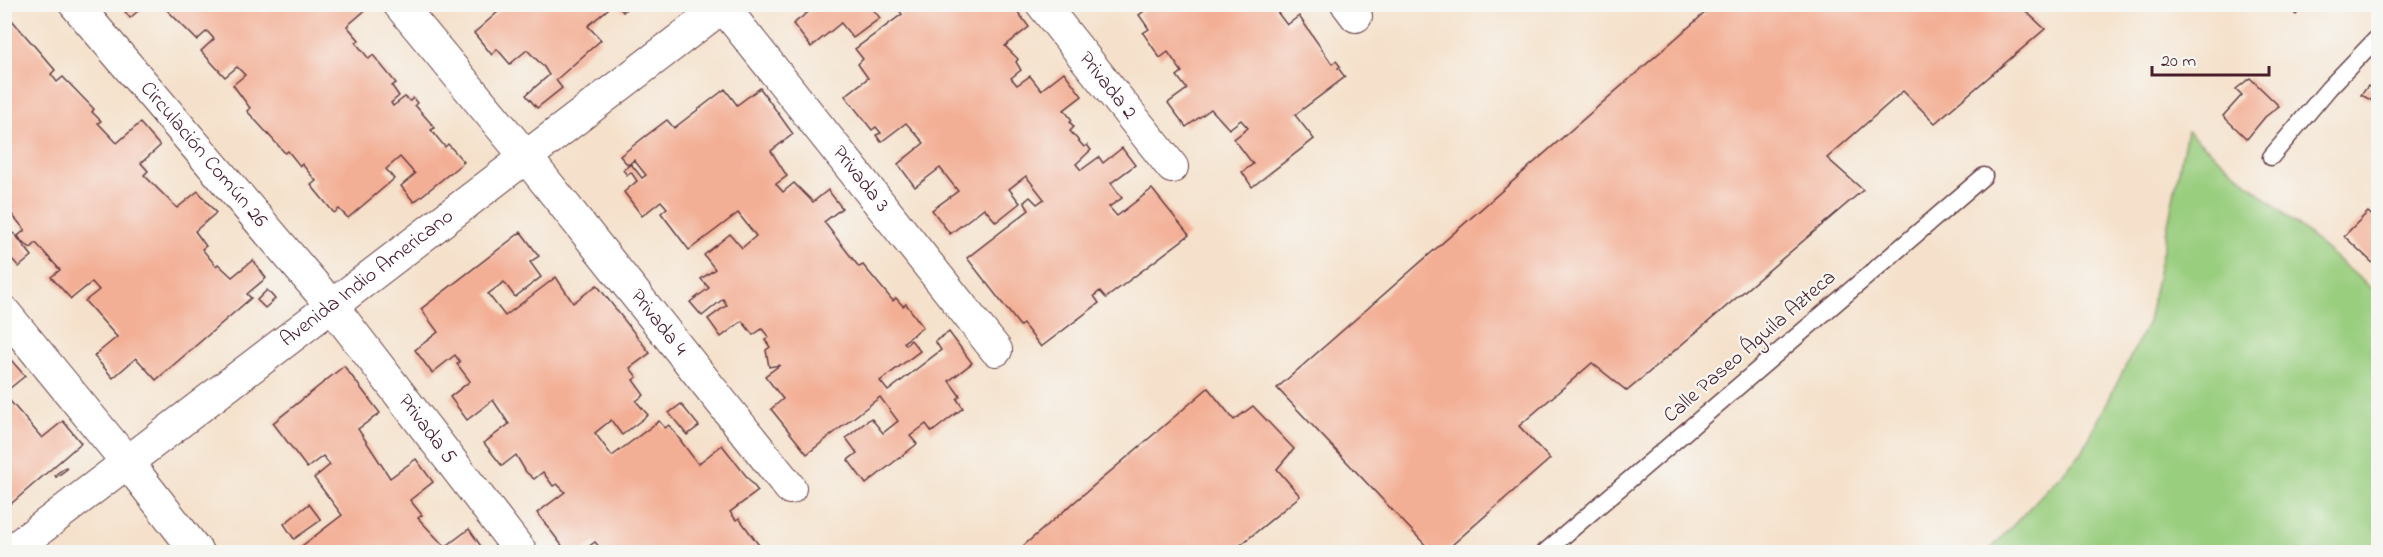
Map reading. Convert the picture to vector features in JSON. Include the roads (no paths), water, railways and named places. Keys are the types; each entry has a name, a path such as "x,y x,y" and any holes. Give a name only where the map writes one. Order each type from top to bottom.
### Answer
{"street":[{"name":"Circulación Común 26","path":"75,4 332,306"},
{"name":"Privada 4","path":"399,4 526,157 790,488"},
{"name":"Privada 2","path":"1042,4 1172,167"},
{"name":"Avenida Indio Americano","path":"10,552 723,5"},
{"name":"Privada 3","path":"723,5 996,350"},
{"name":"Privada 5","path":"332,306 521,552"},
{"path":"4,312 128,462 197,552"}],"lane":[{"path":"2271,158 2329,88 2379,37"},
{"name":"Calle Paseo Águila Azteca","path":"1545,552 1984,176"}]}
